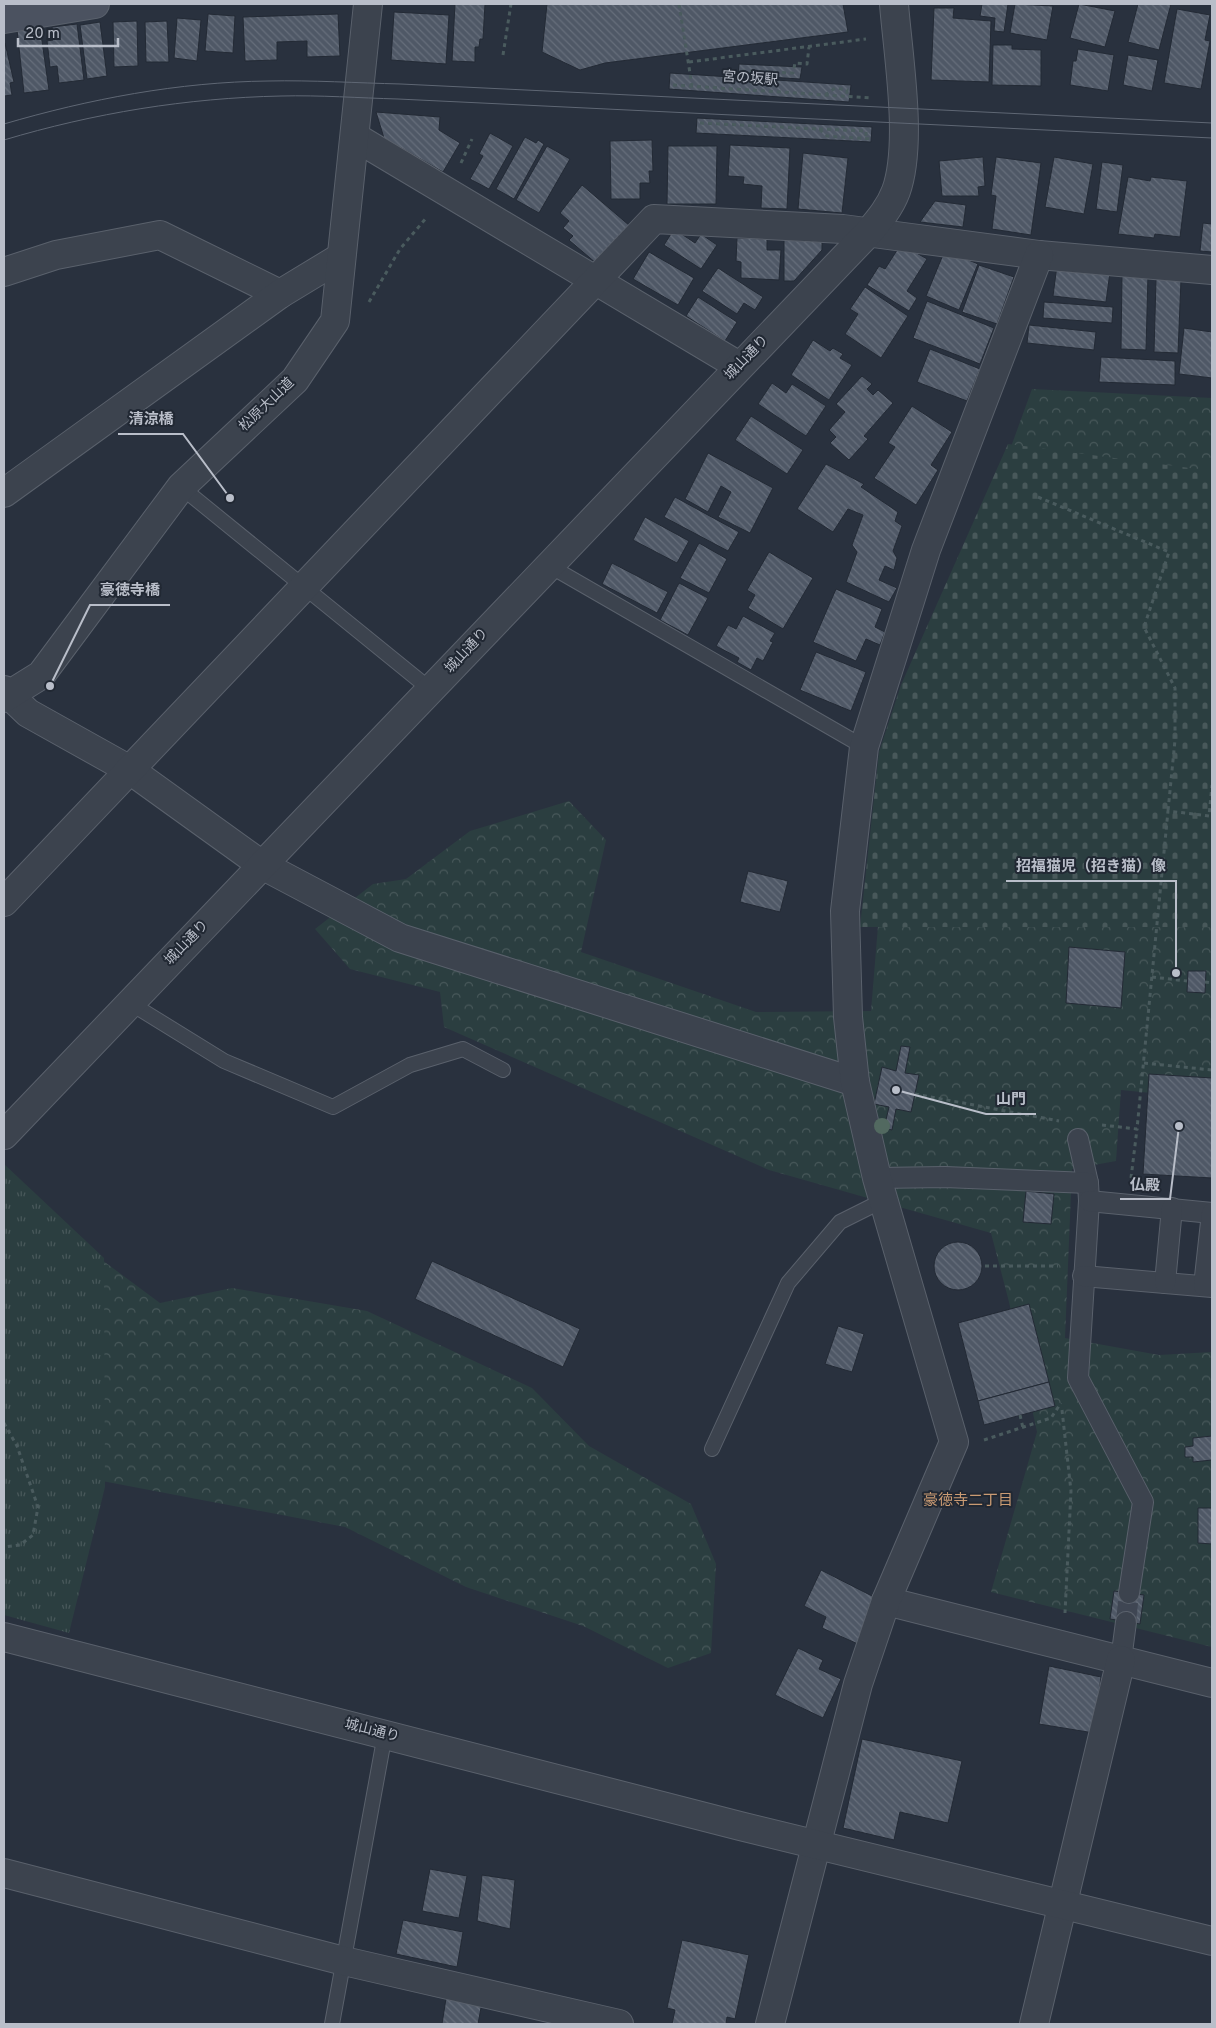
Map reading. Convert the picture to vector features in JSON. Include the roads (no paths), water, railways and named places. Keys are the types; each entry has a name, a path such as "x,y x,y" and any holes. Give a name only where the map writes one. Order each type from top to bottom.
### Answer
{"main road":[{"path":"4,19 52,7 95,4"}],"street":[{"name":"松原大山道","path":"5,695 41,674 181,487 295,380 334,321 355,137 360,58 368,4"},
{"name":"城山通り","path":"4,1135 869,232 888,208 902,172 903,151 894,4"},
{"path":"355,137 739,366"},
{"path":"4,902 654,218 869,232 1039,255 1212,270"},
{"path":"4,272 56,255 160,235 280,294"},
{"path":"773,2024 858,1684 886,1601 954,1442 881,1189 855,1082 848,1017 845,911 864,747 926,550 1039,255"},
{"path":"4,493 280,294 341,257"},
{"path":"5,695 28,713 130,770 262,865 400,938 855,1082"},
{"path":"1078,1139 1088,1192 1078,1378 1143,1502 1129,1593"},
{"path":"881,1189 945,1177 1088,1192 1172,1208 1212,1213 1208,1286 1165,1283 1083,1271"},
{"path":"1165,1283 1172,1208"},
{"path":"886,1601 1212,1684"},
{"path":"1034,2024 1121,1660 1126,1622"},
{"name":"城山通り","path":"4,1637 740,1826 1212,1941"},
{"path":"4,1873 344,1961 619,2024"}],"lane":[{"path":"181,487 305,585 431,690"},
{"path":"548,565 864,747"},
{"path":"130,1003 224,1062 333,1107 410,1065 463,1049 503,1070"},
{"path":"712,1450 788,1283 840,1222 881,1189"},
{"path":"332,2024 385,1734"}],"tunnel":[{"path":"1126,1622 1129,1593"}],"tram line":[{"path":"4,124 69,107 168,88 235,82 285,81 401,84 1212,123"},
{"path":"4,140 72,122 141,109 246,97 296,96 398,99 1212,138"}],"place":[{"name":"清涼橋","path":"230,498"},
{"name":"豪徳寺橋","path":"50,686"},
{"name":"招福猫児（招き猫）像","path":"1176,973"},
{"name":"山門","path":"896,1090"},
{"name":"仏殿","path":"1179,1126"}],"district":[{"name":"豪徳寺二丁目","path":"968,1501"}]}
